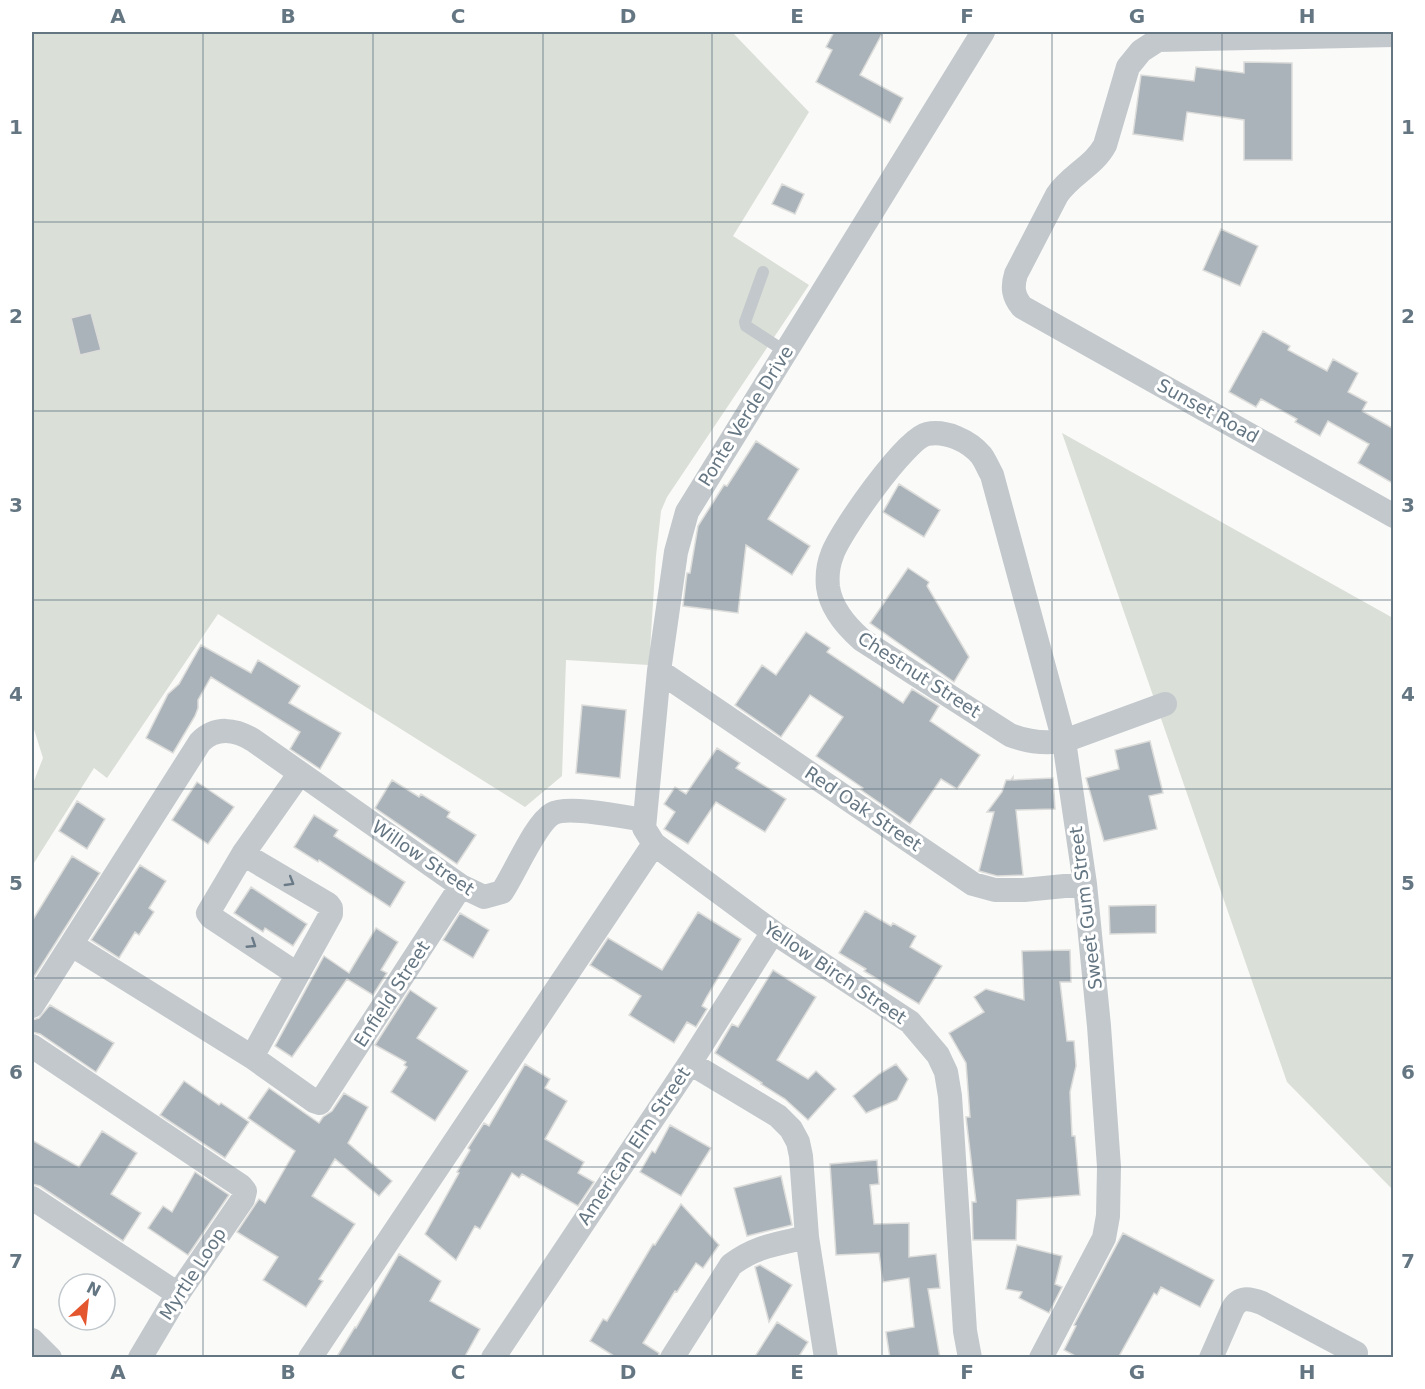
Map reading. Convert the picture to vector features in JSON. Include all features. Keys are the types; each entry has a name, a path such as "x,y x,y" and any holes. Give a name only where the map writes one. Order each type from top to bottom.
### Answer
{"street":[{"name":"Ponte Verde Drive","path":"654,844 644,828 644,820 659,671 676,552 687,512 983,32"},
{"name":"Sunset Road","path":"1394,35 1158,40 1141,51 1128,68 1106,145 1101,153 1063,185 1016,274 1013,285 1014,295 1022,307 1394,516"},
{"name":"Chestnut Street","path":"981,455 955,436 938,433 921,436 909,446 867,497 832,555 828,574 831,600 838,615 862,640 1010,735 1031,742 1064,741 1165,704"},
{"name":"Sweet Gum Street","path":"981,455 992,475 1064,741 1085,884 1099,1026 1109,1167 1108,1216 1104,1238 1041,1358"},
{"name":"Red Oak Street","path":"659,671 973,884 1004,890 1085,884"},
{"name":"Willow Street","path":"72,945 200,742 220,730 244,734 461,886 484,897 502,892 535,834 552,814 562,810 578,810 644,820"},
{"path":"297,974 208,913 243,854 300,773"},
{"path":"310,1358 654,844"},
{"name":"Yellow Birch Street","path":"654,844 772,932 910,1022 938,1055 946,1072 950,1096 965,1331 969,1358"},
{"path":"32,1006 72,945 252,1057 331,914 331,908 328,904 243,854"},
{"name":"Enfield Street","path":"252,1057 314,1101 320,1103 323,1101 461,886"},
{"name":"American Elm Street","path":"493,1358 690,1063 772,932"},
{"name":"Myrtle Loop","path":"32,1046 241,1186 245,1191 243,1199 178,1294 140,1358"},
{"path":"690,1063 778,1116 791,1129 798,1142 807,1237 826,1358"},
{"path":"32,1198 178,1294"},
{"path":"672,1358 731,1265 745,1254 758,1248 807,1237"},
{"path":"1211,1358 1235,1304 1242,1299 1252,1299 1262,1303 1356,1353"},
{"path":"32,1340 50,1358"}],"lane":[{"path":"763,272 745,322 746,326 786,352"}],"shaded area":[{"path":"32,32 732,32 809,112 733,236 809,285 667,497 661,511 649,665 566,660 562,776 525,807 218,614 107,778 94,768 32,866 32,786 43,758 32,723"},
{"path":"1062,433 1393,618 1393,1190 1287,1082"}],"building":[{"path":"834,32 883,32 860,75 903,98 890,123 816,82 832,50 826,47"},
{"path":"1244,62 1292,63 1292,160 1244,160 1244,120 1187,112 1183,141 1133,134 1141,75 1194,81 1196,67 1244,73"},
{"path":"782,184 804,194 795,214 772,204"},
{"path":"1221,229 1258,246 1240,286 1203,270"},
{"path":"91,313 101,350 80,355 71,318"},
{"path":"1263,331 1290,346 1288,350 1327,371 1333,359 1358,373 1348,392 1367,402 1362,411 1394,429 1394,484 1358,463 1369,444 1328,421 1320,436 1295,422 1297,419 1261,399 1256,407 1229,392"},
{"path":"756,441 799,469 768,519 810,546 792,575 746,545 738,613 683,606 687,573 690,573 698,526"},
{"path":"899,484 940,510 924,537 883,512"},
{"path":"908,568 929,582 927,586 969,657 954,682 870,623"},
{"path":"806,632 830,648 827,652 903,703 912,689 939,706 930,721 980,755 957,789 941,779 910,824 816,756 843,717 810,695 781,737 735,705 762,665 776,675"},
{"path":"201,645 251,673 258,660 300,686 289,703 341,733 320,769 290,749 300,732 211,677 198,700 195,716 173,753 146,738 168,694 179,684"},
{"path":"582,705 626,710 620,778 576,773"},
{"path":"1150,741 1163,793 1149,796 1157,829 1104,841 1086,778 1119,769 1115,750"},
{"path":"717,748 740,763 736,768 786,799 765,832 716,802 688,844 664,829 675,812 664,804 675,787 686,794"},
{"path":"1013,777 1013,780 1053,778 1055,809 1016,810 1023,875 997,876 979,871 994,812 987,812 1002,792 1006,780 1011,780"},
{"path":"392,780 419,797 421,794 450,812 447,817 476,835 457,864 375,808"},
{"path":"197,782 234,807 208,844 172,820"},
{"path":"77,801 105,819 87,849 59,831"},
{"path":"314,815 338,830 334,836 405,882 390,907 319,860 318,862 294,847"},
{"path":"72,856 100,873 32,980 32,921"},
{"path":"140,865 166,881 149,908 154,912 139,935 135,932 119,958 91,940"},
{"path":"251,887 307,924 293,946 265,928 263,932 234,913"},
{"path":"1156,905 1156,933 1110,934 1109,906"},
{"path":"865,911 891,926 893,923 916,936 910,947 942,966 919,1004 839,953"},
{"path":"698,912 741,939 706,998 702,1006 707,1009 696,1027 687,1022 674,1043 629,1015 641,996 590,965 608,938 662,970"},
{"path":"460,913 489,930 473,958 443,940"},
{"path":"376,928 398,942 381,970 387,973 373,995 347,979 292,1057 275,1046 324,956 349,973"},
{"path":"1070,950 1071,982 1060,982 1067,1041 1074,1041 1076,1066 1070,1092 1072,1136 1075,1136 1080,1195 1017,1200 1016,1240 973,1240 972,1202 976,1202 966,1117 970,1117 966,1063 949,1033 984,1012 974,997 986,989 1024,1000 1022,951"},
{"path":"773,970 816,997 777,1060 808,1079 816,1071 836,1089 808,1120 785,1099 715,1053 732,1024 738,1027"},
{"path":"410,990 437,1008 417,1038 468,1071 435,1121 391,1092 407,1067 404,1065 406,1062 375,1045"},
{"path":"50,1005 114,1043 96,1072 40,1034 32,1032 32,1020 39,1018"},
{"path":"525,1064 550,1079 545,1088 567,1101 545,1139 584,1162 578,1173 594,1182 578,1206 522,1174 519,1178 512,1173 480,1229 475,1226 456,1260 425,1234 459,1173 457,1172 470,1150 468,1148 484,1123 489,1126"},
{"path":"896,1064 908,1079 897,1100 866,1113 853,1096 879,1074"},
{"path":"184,1081 249,1122 225,1158 160,1115"},
{"path":"269,1088 319,1123 332,1111 344,1093 368,1107 348,1143 392,1181 379,1196 335,1159 312,1196 355,1224 319,1279 323,1281 306,1307 263,1280 278,1257 237,1232 259,1199 265,1203 295,1151 248,1118"},
{"path":"670,1125 711,1148 681,1196 640,1172 652,1151 655,1153"},
{"path":"102,1131 137,1153 111,1194 141,1213 123,1241 40,1186 32,1184 32,1140 79,1167"},
{"path":"877,1160 879,1184 870,1185 874,1224 909,1223 909,1257 936,1254 940,1288 928,1289 940,1358 890,1358 886,1332 914,1327 909,1278 883,1282 879,1253 836,1255 830,1164"},
{"path":"195,1172 229,1195 188,1255 148,1228 163,1206 172,1212"},
{"path":"781,1176 792,1225 747,1236 734,1188"},
{"path":"681,1204 719,1245 703,1268 696,1263 677,1292 675,1291 643,1343 659,1353 658,1358 617,1358 590,1341 603,1319 607,1321 653,1244 655,1245"},
{"path":"1123,1233 1214,1280 1200,1307 1161,1287 1157,1295 1154,1293 1118,1358 1079,1358 1064,1350 1076,1326 1074,1325"},
{"path":"1017,1245 1062,1256 1055,1284 1062,1287 1049,1313 1019,1298 1022,1292 1006,1289"},
{"path":"399,1254 441,1281 430,1301 480,1329 464,1358 336,1358"},
{"path":"760,1265 792,1285 769,1322 755,1267"},
{"path":"777,1322 808,1342 798,1358 754,1358"}]}
